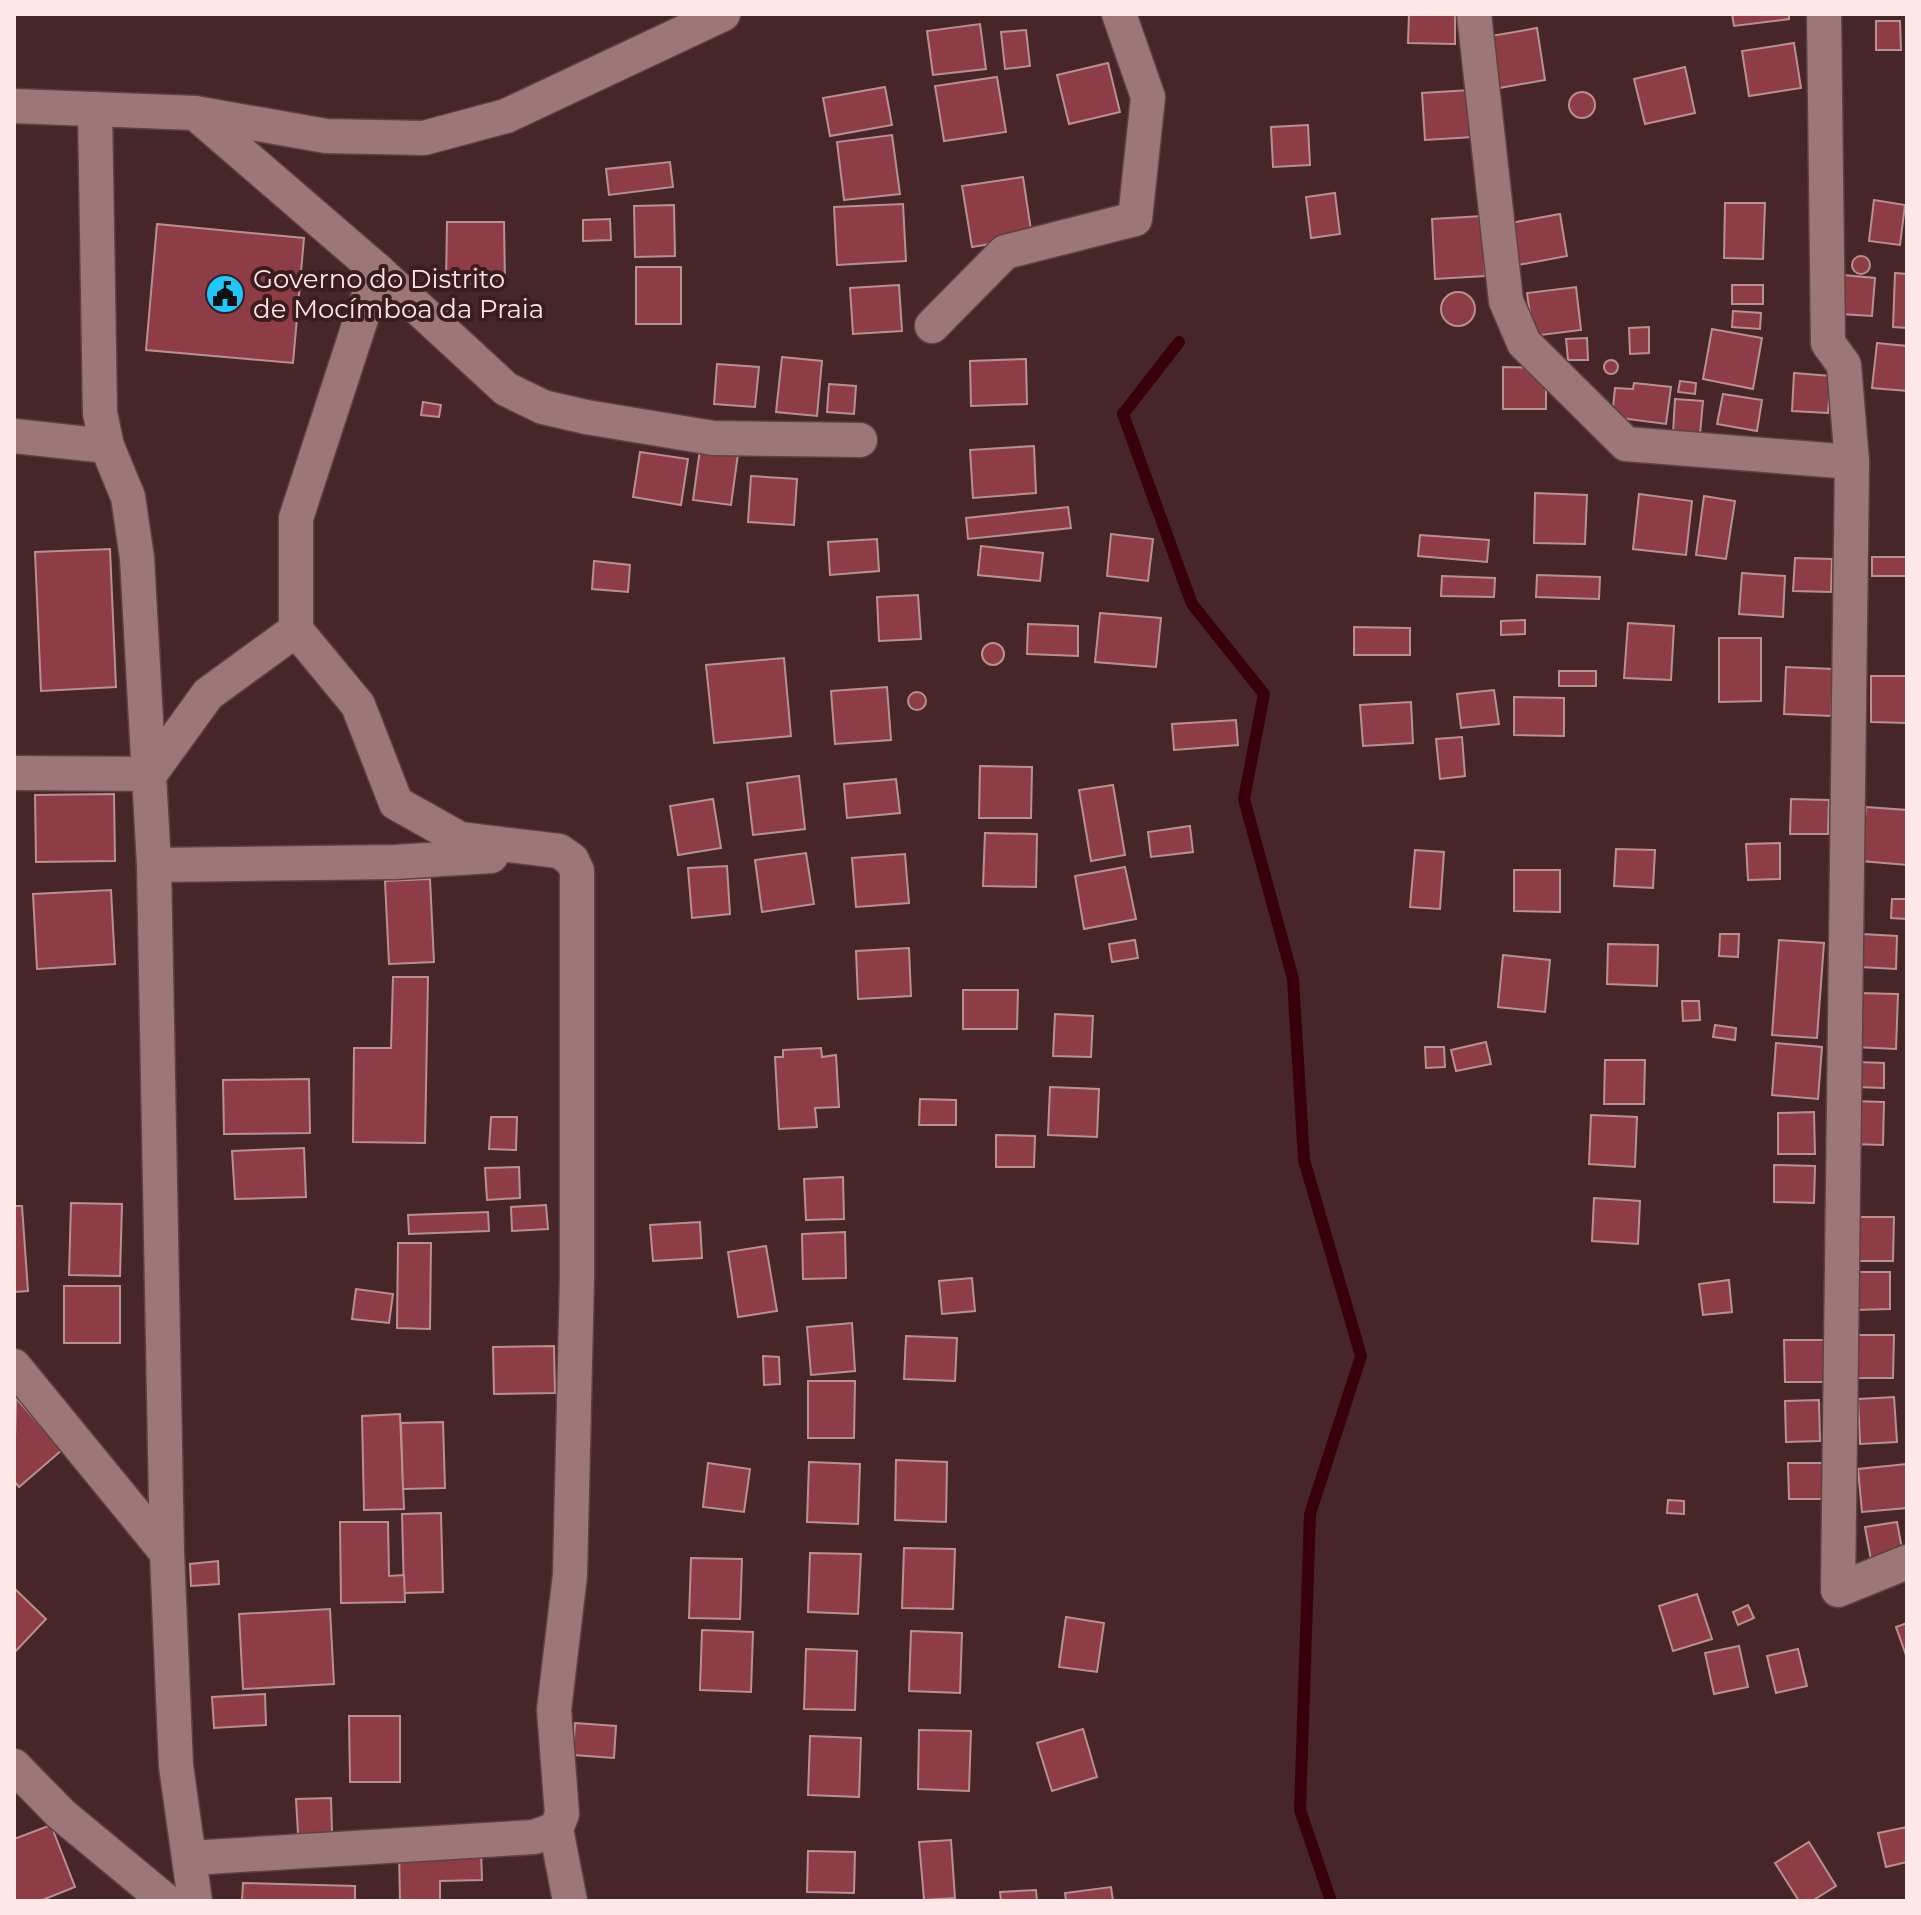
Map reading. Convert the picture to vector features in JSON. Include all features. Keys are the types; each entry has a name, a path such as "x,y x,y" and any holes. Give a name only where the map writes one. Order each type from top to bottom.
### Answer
{"street":[{"path":"14,106 195,113 326,136 424,138 506,116 723,14"},
{"path":"932,326 1005,252 1135,219 1148,97 1119,14"},
{"path":"1474,14 1506,301 1524,343 1626,444 1852,462"},
{"path":"1824,14 1828,343 1844,365 1852,462 1838,1590 1907,1562"},
{"path":"95,109 100,413 107,446 128,497 137,558 150,774 167,1553 176,1766 195,1901"},
{"path":"195,113 377,270 506,389 543,407 713,438 860,440"},
{"path":"377,270 296,518 296,630 358,705 396,803 460,839 559,851 572,860 577,871 577,1276 570,1575 554,1710 562,1814 556,1829 570,1901"},
{"path":"14,436 107,446"},
{"path":"150,774 208,694 296,630"},
{"path":"14,773 150,774"},
{"path":"154,865 395,862 559,851"},
{"path":"14,1366 167,1553"},
{"path":"14,1766 61,1814 166,1901"},
{"path":"191,1858 534,1837 556,1829"}],"building":[{"path":"1409,14 1455,14 1455,44 1408,43"},
{"path":"1732,14 1789,14 1789,19 1734,26"},
{"path":"1876,21 1900,21 1901,50 1876,50"},
{"path":"980,24 986,69 933,75 927,31"},
{"path":"1537,28 1545,80 1494,89 1485,37"},
{"path":"1026,30 1030,66 1005,69 1001,32"},
{"path":"1794,43 1801,88 1749,96 1742,51"},
{"path":"1108,63 1120,112 1069,124 1057,75"},
{"path":"1685,67 1695,113 1645,124 1634,79"},
{"path":"997,77 1006,132 944,141 935,86"},
{"path":"885,87 892,125 830,136 823,98"},
{"path":"1470,90 1473,137 1425,140 1422,93"},
{"path":"1582,92 1591,96 1595,105 1591,114 1582,118 1573,114 1569,105 1573,96"},
{"path":"1308,125 1310,165 1273,167 1271,127"},
{"path":"892,135 900,194 844,200 837,142"},
{"path":"670,162 673,187 609,195 606,169"},
{"path":"1023,177 1032,237 972,247 962,186"},
{"path":"1335,193 1340,234 1311,238 1306,197"},
{"path":"1874,200 1905,205 1900,245 1869,241"},
{"path":"1725,203 1765,203 1763,259 1724,258"},
{"path":"903,204 906,261 837,265 834,207"},
{"path":"674,205 675,256 635,257 634,206"},
{"path":"1560,214 1567,256 1518,265 1510,223"},
{"path":"1482,216 1485,276 1435,279 1432,219"},
{"path":"610,219 611,240 583,241 583,220"},
{"path":"447,222 504,222 505,284 446,284"},
{"name":"Governo do Distrito de Mocímboa da Praia","path":"157,224 304,238 293,363 146,350"},
{"path":"1857,256 1865,256 1870,265 1868,272 1857,274 1852,269 1852,261"},
{"path":"636,267 681,267 681,324 636,324"},
{"path":"1895,273 1907,274 1907,328 1893,327"},
{"path":"1843,275 1875,278 1872,316 1840,314"},
{"path":"899,285 902,331 853,334 850,288"},
{"path":"1732,285 1763,285 1763,304 1732,304"},
{"path":"1576,287 1581,330 1533,336 1527,293"},
{"path":"1458,292 1470,297 1475,309 1470,321 1458,326 1446,321 1441,309 1446,297"},
{"path":"1733,311 1761,313 1760,329 1732,327"},
{"path":"1649,327 1649,353 1630,354 1629,328"},
{"path":"1712,329 1762,338 1753,389 1703,379"},
{"path":"1587,338 1588,360 1568,360 1566,339"},
{"path":"1877,343 1907,346 1907,391 1872,388"},
{"path":"782,357 822,361 817,416 776,412"},
{"path":"1026,359 1027,404 971,406 970,361"},
{"path":"1611,360 1618,367 1611,374 1604,367"},
{"path":"717,364 759,367 755,407 714,404"},
{"path":"1503,367 1546,368 1546,409 1503,409"},
{"path":"1794,373 1831,376 1828,413 1792,411"},
{"path":"1680,381 1696,383 1695,394 1678,392"},
{"path":"1634,383 1671,387 1666,424 1612,417 1615,388 1633,389"},
{"path":"829,384 856,386 854,414 827,412"},
{"path":"1723,394 1762,400 1757,431 1717,424"},
{"path":"1675,399 1703,401 1700,435 1673,433"},
{"path":"423,402 441,405 439,417 421,415"},
{"path":"1034,446 1036,493 973,498 970,450"},
{"path":"700,449 738,454 731,505 693,500"},
{"path":"640,452 688,459 681,505 633,497"},
{"path":"751,476 797,479 794,525 748,522"},
{"path":"1535,493 1587,495 1585,544 1534,543"},
{"path":"1639,494 1692,501 1686,555 1633,549"},
{"path":"1704,496 1735,501 1726,559 1696,555"},
{"path":"1068,507 1071,528 968,539 966,518"},
{"path":"1111,534 1153,539 1148,581 1107,576"},
{"path":"1420,535 1489,540 1487,562 1418,556"},
{"path":"877,539 879,571 830,575 828,542"},
{"path":"981,546 1043,553 1040,581 978,575"},
{"path":"110,549 116,687 41,691 35,552"},
{"path":"1872,557 1907,557 1907,576 1872,576"},
{"path":"1795,558 1832,559 1831,592 1793,591"},
{"path":"594,561 630,565 628,592 592,589"},
{"path":"1742,573 1785,576 1783,617 1739,614"},
{"path":"1537,575 1600,577 1599,599 1536,597"},
{"path":"1442,576 1495,578 1494,597 1441,596"},
{"path":"918,595 921,639 879,641 877,597"},
{"path":"1100,613 1161,618 1156,667 1095,662"},
{"path":"1525,620 1525,634 1501,635 1501,621"},
{"path":"1628,623 1674,626 1671,680 1624,678"},
{"path":"1028,624 1078,626 1078,656 1027,654"},
{"path":"1354,627 1410,628 1410,655 1354,655"},
{"path":"1719,638 1761,638 1761,701 1719,702"},
{"path":"989,643 997,643 1004,654 997,665 989,665 982,658 982,650"},
{"path":"784,658 791,736 714,743 706,665"},
{"path":"1786,667 1833,669 1831,716 1784,714"},
{"path":"1559,671 1596,671 1596,686 1559,686"},
{"path":"1871,676 1907,676 1907,723 1871,722"},
{"path":"887,687 891,740 835,744 831,691"},
{"path":"1494,690 1499,724 1461,728 1457,694"},
{"path":"917,692 926,701 917,710 908,701"},
{"path":"1514,697 1564,698 1564,736 1514,735"},
{"path":"1411,702 1413,743 1363,746 1360,705"},
{"path":"1236,720 1238,745 1174,750 1172,724"},
{"path":"1462,737 1465,776 1440,779 1436,739"},
{"path":"980,766 1032,767 1031,818 979,818"},
{"path":"799,776 805,829 753,835 747,783"},
{"path":"896,779 900,813 847,818 844,784"},
{"path":"1113,785 1125,855 1091,861 1079,790"},
{"path":"114,794 115,861 36,862 35,795"},
{"path":"713,799 721,848 678,855 670,806"},
{"path":"1791,799 1829,800 1828,834 1790,834"},
{"path":"1866,807 1907,810 1907,865 1861,861"},
{"path":"1190,826 1193,852 1151,857 1148,832"},
{"path":"985,833 1037,834 1036,887 983,886"},
{"path":"1780,843 1780,879 1748,880 1746,844"},
{"path":"1616,849 1655,850 1653,888 1614,886"},
{"path":"1415,850 1444,852 1440,909 1410,907"},
{"path":"806,853 814,904 762,912 755,860"},
{"path":"905,854 909,903 856,907 852,858"},
{"path":"727,866 730,914 692,918 688,868"},
{"path":"1125,867 1136,919 1084,929 1075,876"},
{"path":"1514,870 1560,870 1560,912 1514,911"},
{"path":"430,879 434,962 389,964 385,881"},
{"path":"111,890 115,964 37,969 33,894"},
{"path":"1892,899 1907,899 1907,919 1891,918"},
{"path":"1720,934 1739,934 1738,957 1719,956"},
{"path":"1862,934 1897,936 1896,969 1860,967"},
{"path":"1135,940 1138,958 1112,962 1109,944"},
{"path":"1779,940 1824,943 1817,1038 1772,1035"},
{"path":"1608,944 1658,945 1657,986 1607,984"},
{"path":"909,948 911,996 858,999 856,951"},
{"path":"1503,955 1550,960 1545,1012 1498,1007"},
{"path":"393,977 428,977 425,1143 353,1142 354,1048 391,1048"},
{"path":"963,990 1018,990 1017,1029 963,1029"},
{"path":"1857,993 1898,994 1896,1049 1854,1047"},
{"path":"1682,1001 1699,1001 1700,1020 1683,1021"},
{"path":"1055,1014 1093,1016 1091,1057 1053,1056"},
{"path":"1715,1025 1736,1028 1735,1040 1713,1037"},
{"path":"1486,1042 1491,1064 1456,1071 1451,1050"},
{"path":"1776,1043 1822,1047 1818,1099 1772,1095"},
{"path":"1425,1047 1444,1047 1445,1067 1426,1068"},
{"path":"821,1048 822,1057 836,1055 839,1107 815,1108 817,1127 779,1129 775,1057 783,1057 783,1050"},
{"path":"1605,1060 1645,1060 1644,1104 1604,1104"},
{"path":"1856,1062 1884,1063 1884,1088 1856,1087"},
{"path":"309,1079 310,1133 224,1134 223,1080"},
{"path":"1050,1087 1099,1089 1097,1137 1048,1135"},
{"path":"920,1099 956,1100 956,1125 919,1125"},
{"path":"1853,1101 1884,1102 1883,1145 1852,1144"},
{"path":"1814,1112 1815,1154 1778,1154 1778,1113"},
{"path":"1591,1115 1637,1117 1635,1167 1589,1164"},
{"path":"491,1117 517,1117 516,1150 489,1149"},
{"path":"996,1135 1035,1136 1034,1167 996,1167"},
{"path":"304,1148 306,1197 235,1199 232,1151"},
{"path":"1774,1165 1815,1166 1814,1203 1774,1202"},
{"path":"519,1167 520,1198 487,1200 485,1168"},
{"path":"843,1177 844,1219 806,1220 804,1179"},
{"path":"1594,1198 1640,1201 1638,1244 1592,1241"},
{"path":"71,1203 122,1204 120,1276 69,1275"},
{"path":"546,1205 548,1229 512,1231 511,1207"},
{"path":"14,1206 22,1206 28,1291 14,1292"},
{"path":"488,1212 489,1231 409,1234 408,1215"},
{"path":"1854,1217 1894,1217 1893,1261 1855,1261"},
{"path":"700,1222 702,1258 653,1261 650,1225"},
{"path":"845,1232 846,1278 803,1279 802,1234"},
{"path":"398,1243 431,1243 430,1329 397,1328"},
{"path":"766,1246 777,1311 738,1317 728,1252"},
{"path":"1854,1272 1890,1272 1890,1309 1855,1310"},
{"path":"972,1278 975,1311 942,1314 939,1281"},
{"path":"1729,1280 1732,1312 1703,1315 1699,1284"},
{"path":"64,1286 120,1286 120,1343 64,1343"},
{"path":"356,1289 393,1294 389,1323 352,1319"},
{"path":"852,1323 855,1371 811,1375 807,1327"},
{"path":"1853,1335 1894,1335 1893,1378 1853,1378"},
{"path":"906,1336 957,1338 955,1381 904,1379"},
{"path":"1784,1340 1825,1340 1825,1382 1785,1382"},
{"path":"554,1346 555,1393 494,1394 493,1347"},
{"path":"763,1356 779,1357 780,1384 764,1385"},
{"path":"808,1381 855,1381 854,1438 808,1438"},
{"path":"1894,1397 1897,1442 1860,1444 1858,1399"},
{"path":"16,1398 62,1450 19,1487 14,1481"},
{"path":"1819,1400 1820,1441 1786,1442 1785,1401"},
{"path":"400,1414 404,1509 364,1510 362,1416"},
{"path":"443,1422 445,1488 403,1489 401,1423"},
{"path":"896,1460 947,1462 946,1522 895,1520"},
{"path":"809,1462 860,1464 858,1524 807,1522"},
{"path":"708,1463 750,1469 744,1512 703,1507"},
{"path":"1788,1463 1829,1463 1829,1499 1789,1499"},
{"path":"1906,1464 1907,1508 1862,1512 1858,1469"},
{"path":"1668,1500 1684,1501 1684,1514 1667,1513"},
{"path":"441,1513 443,1592 404,1593 402,1514"},
{"path":"340,1522 388,1522 389,1576 404,1575 405,1602 341,1603"},
{"path":"1897,1522 1903,1554 1871,1560 1865,1527"},
{"path":"904,1548 955,1549 953,1609 902,1608"},
{"path":"810,1553 861,1554 858,1614 808,1612"},
{"path":"691,1558 742,1559 740,1619 689,1618"},
{"path":"218,1561 219,1584 191,1586 190,1564"},
{"path":"14,1588 46,1619 14,1653"},
{"path":"1697,1594 1712,1639 1673,1651 1659,1606"},
{"path":"1748,1605 1754,1618 1738,1625 1733,1612"},
{"path":"330,1609 334,1684 243,1689 239,1614"},
{"path":"1066,1617 1104,1623 1097,1672 1059,1667"},
{"path":"1907,1623 1907,1658 1896,1627"},
{"path":"702,1630 753,1632 751,1692 700,1690"},
{"path":"911,1631 962,1633 960,1693 909,1691"},
{"path":"1739,1646 1748,1687 1714,1694 1705,1653"},
{"path":"806,1649 857,1651 855,1710 804,1709"},
{"path":"1798,1649 1807,1686 1776,1693 1767,1656"},
{"path":"265,1694 266,1725 214,1728 212,1697"},
{"path":"349,1716 400,1716 400,1782 350,1782"},
{"path":"575,1723 616,1726 614,1758 573,1755"},
{"path":"1083,1729 1097,1777 1052,1791 1037,1743"},
{"path":"919,1730 971,1731 969,1791 918,1789"},
{"path":"810,1736 861,1738 859,1797 808,1795"},
{"path":"331,1798 332,1833 298,1834 296,1799"},
{"path":"51,1825 75,1887 40,1901 14,1901 14,1839"},
{"path":"1907,1827 1907,1862 1886,1867 1878,1833"},
{"path":"951,1840 955,1898 924,1900 919,1842"},
{"path":"1809,1842 1836,1886 1812,1901 1799,1901 1775,1863"},
{"path":"481,1849 482,1880 440,1881 440,1901 400,1901 399,1851"},
{"path":"808,1851 855,1852 854,1893 807,1892"},
{"path":"243,1883 355,1886 355,1901 242,1901"},
{"path":"1111,1887 1113,1901 1066,1901 1065,1893"},
{"path":"1036,1890 1037,1901 1001,1901 1000,1892"}],"waterway":[{"path":"1179,342 1123,414 1192,604 1264,694 1244,799 1293,979 1304,1160 1361,1356 1310,1514 1300,1810 1331,1901"}],"place":[{"name":"Governo do Distrito de Mocímboa da Praia","path":"225,294"}]}
